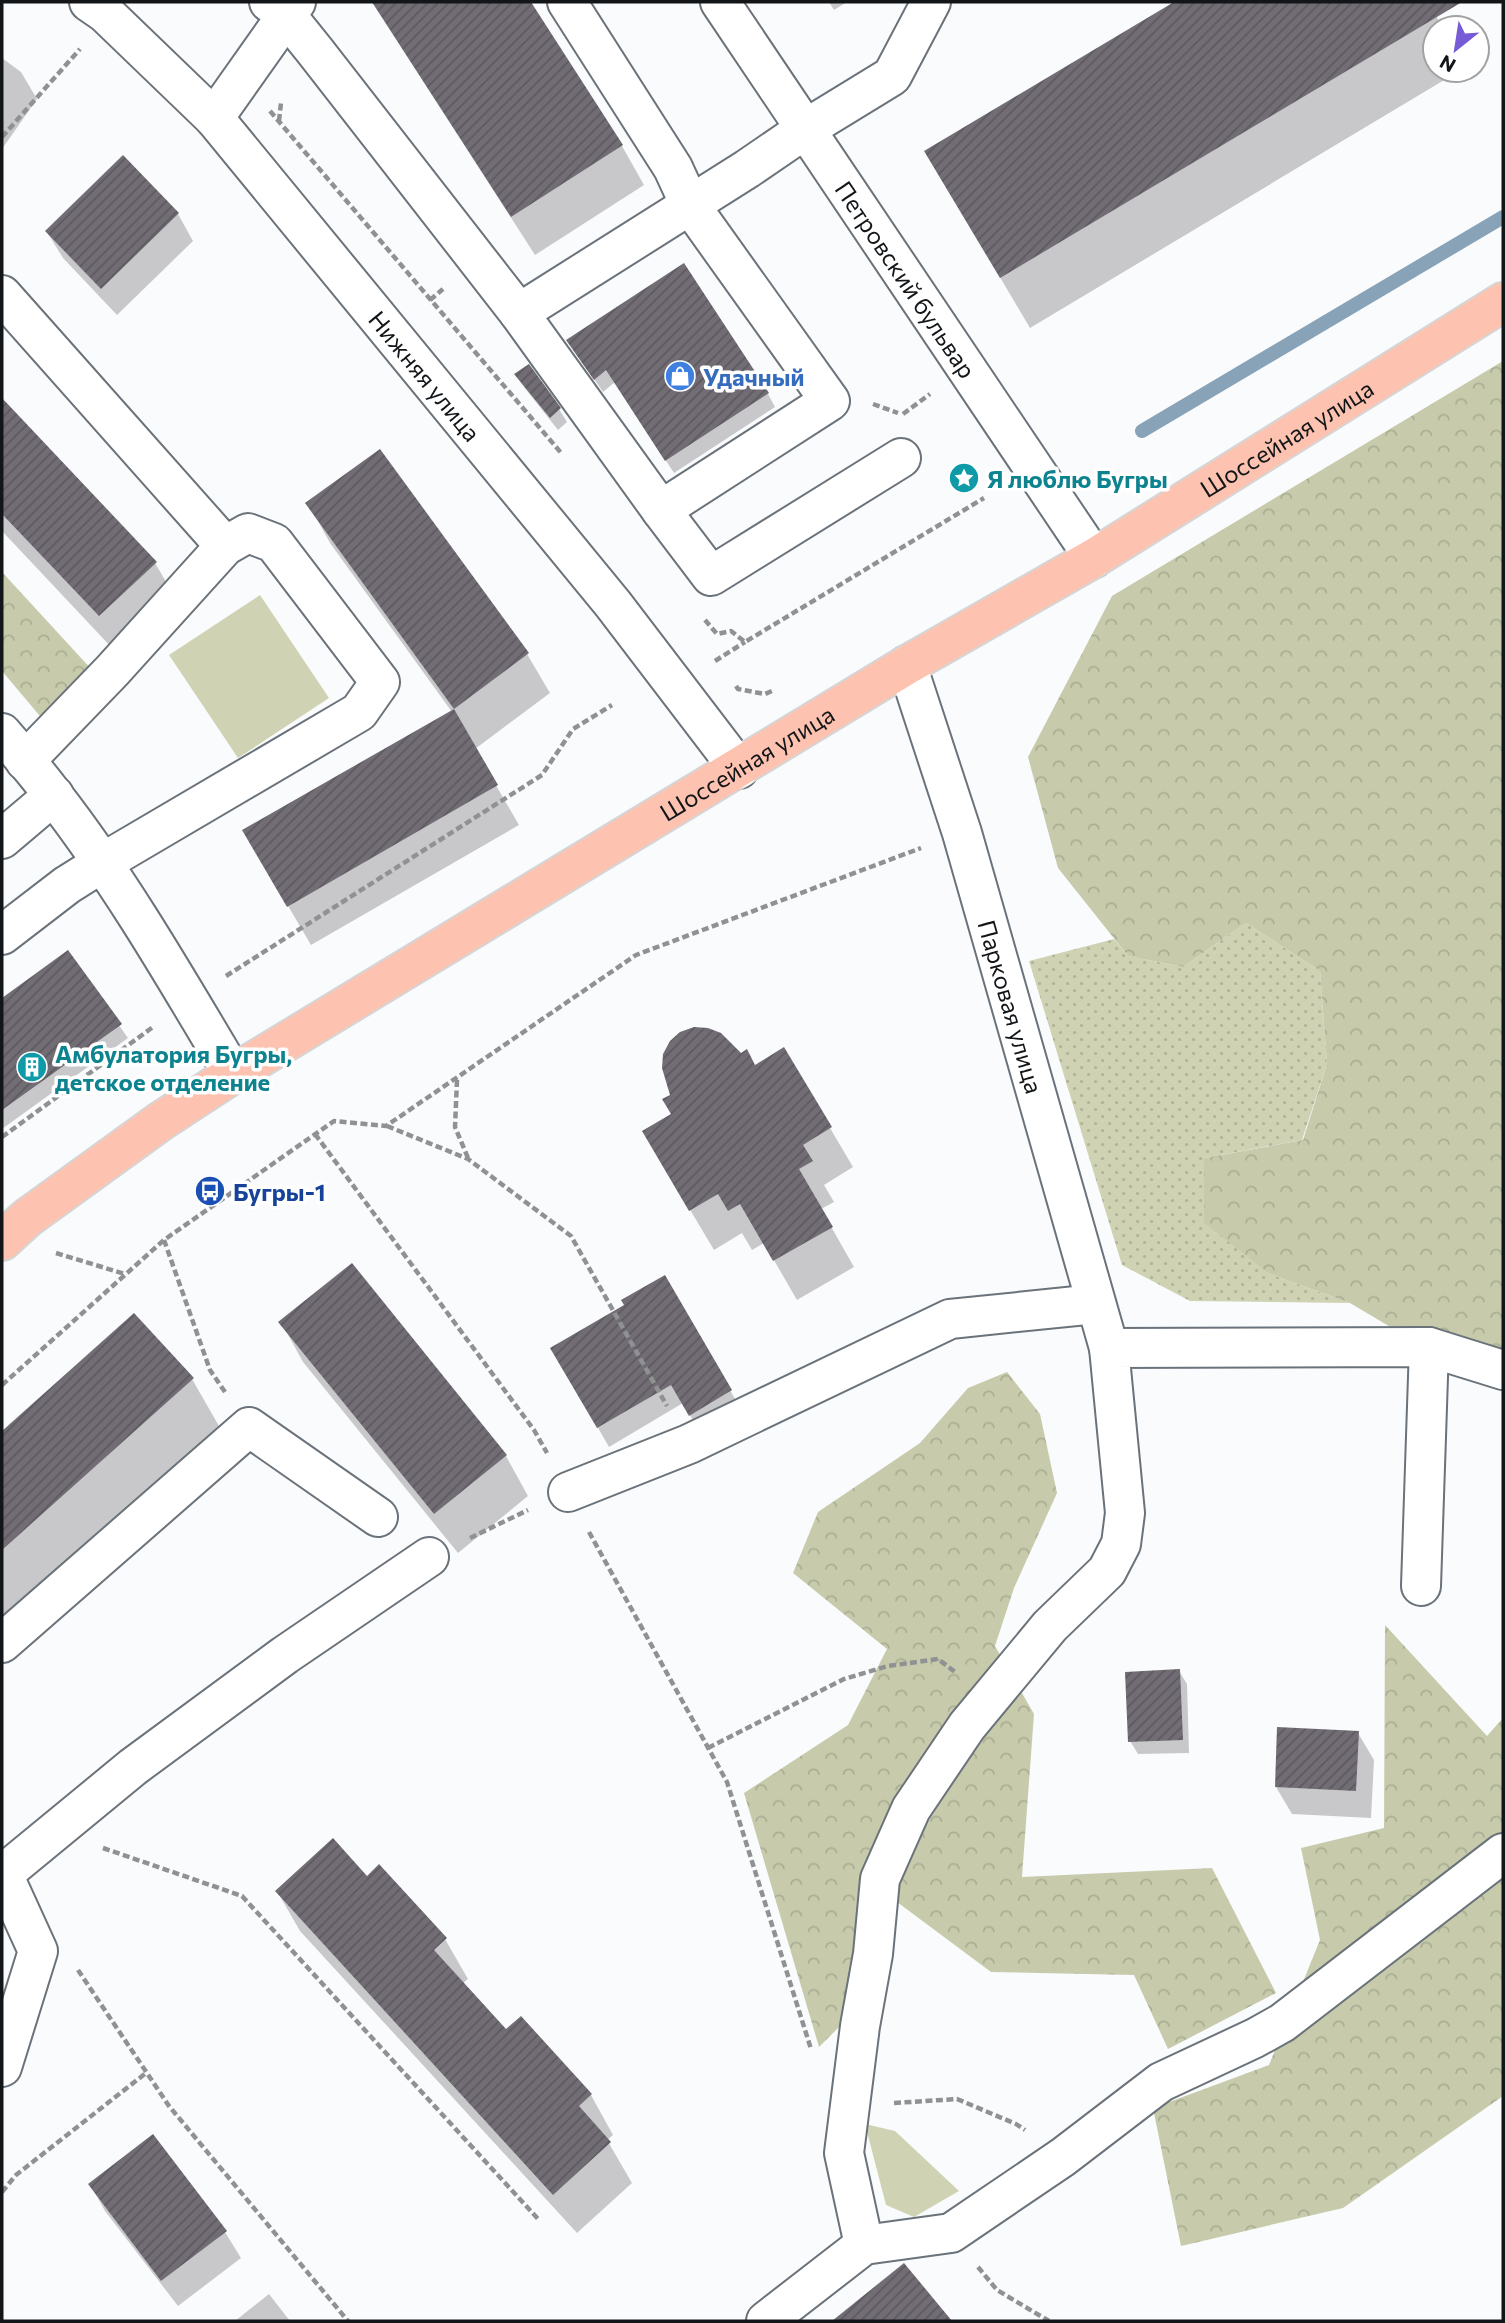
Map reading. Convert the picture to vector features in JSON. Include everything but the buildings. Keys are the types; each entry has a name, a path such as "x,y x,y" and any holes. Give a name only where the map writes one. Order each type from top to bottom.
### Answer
{"main road":[{"name":"Шоссейная улица","path":"2,1241 27,1218 150,1129 233,1074 907,665 1094,558 1503,302"}],"street":[{"path":"567,2 673,168 690,205 830,401 661,510"},
{"name":"Петровский бульвар","path":"720,2 1094,558"},
{"path":"519,313 892,76 931,2"},
{"path":"214,118 284,6 519,313 711,576 901,458"},
{"name":"Нижняя улица","path":"97,7 214,118 613,604 739,769"},
{"path":"2,295 225,546"},
{"path":"2,935 67,885 102,863 359,712 380,682 274,543 248,533 225,546 26,761"},
{"name":"Парковая улица","path":"864,2245 844,2153 860,2026 873,1954 880,1879 912,1809 967,1726 1050,1626 1107,1571 1121,1544 1125,1513 1109,1348 962,833 907,665"},
{"path":"2,733 54,795 102,863 233,1074"},
{"path":"2,839 54,795"},
{"path":"568,1492 689,1444 950,1319 1096,1304"},
{"path":"1109,1348 1429,1348 1503,1370"},
{"path":"1421,1586 1429,1348"},
{"path":"2,1643 249,1427 378,1517"},
{"path":"2,2067 56,1957 3,1873 133,1767 285,1655 429,1557"},
{"path":"766,2321 864,2245 951,2233 1063,2157 1161,2082 1255,2038 1282,2022 1503,1853"}],"path":[{"path":"2,137 75,57 97,7"},
{"path":"715,662 984,498"},
{"path":"700,615 717,634 731,631 745,642"},
{"path":"220,980 542,775 573,729 612,705"},
{"path":"386,1126 457,1080 636,955 962,833"},
{"path":"2,1137 155,1027"},
{"path":"457,1080 455,1127 468,1159"},
{"path":"2,1385 164,1240 334,1121 386,1126 468,1159 571,1236 689,1444"},
{"path":"315,1134 534,1430 727,1782 815,2060"},
{"path":"164,1240 210,1370 249,1427"},
{"path":"52,1252 125,1274"},
{"path":"429,1557 568,1492"},
{"path":"708,1748 844,1679 888,1666 938,1659 989,1698"},
{"path":"94,1845 242,1896 539,2220"},
{"path":"56,1957 169,2106 348,2321"},
{"path":"2,2192 16,2175 146,2073"},
{"path":"849,2106 957,2099 1016,2124 1063,2157"},
{"path":"951,2233 997,2290 1049,2321"}],"green space":[{"path":"1503,361 1503,1372 1414,1341 1350,1303 1270,1274 1204,1223 1204,1158 1303,1140 1327,1064 1320,971 1246,923 1183,967 1128,956 1058,868 1028,757 1112,596"},
{"path":"2,572 93,671 45,722 2,671"},
{"path":"260,595 329,698 238,758 169,655"},
{"path":"1246,923 1320,971 1327,1064 1302,1140 1204,1158 1270,1274 1350,1303 1190,1301 1122,1265 1029,961 1114,939 1128,956 1183,967"},
{"path":"1007,1372 1040,1414 1057,1493 1014,1588 995,1646 1034,1714 1022,1877 1212,1868 1276,1993 1168,2049 1134,1975 991,1972 893,1899 868,1892 839,2027 819,2047 744,1793 848,1725 887,1649 793,1573 818,1512 920,1443 968,1388"},
{"path":"1385,1625 1487,1736 1503,1718 1503,2096 1343,2208 1181,2246 1153,2108 1269,2065 1320,1940 1301,1848 1384,1828"},
{"path":"865,2124 895,2131 959,2191 914,2217 886,2205"}],"waterway":[{"path":"1142,431 1503,217"}],"place":[{"name":"Удачный","path":"680,376"},
{"name":"Я люблю Бугры","path":"964,478"},
{"name":"Амбулатория Бугры, детское отделение","path":"32,1067"},
{"name":"Бугры-1","path":"210,1191"}]}
